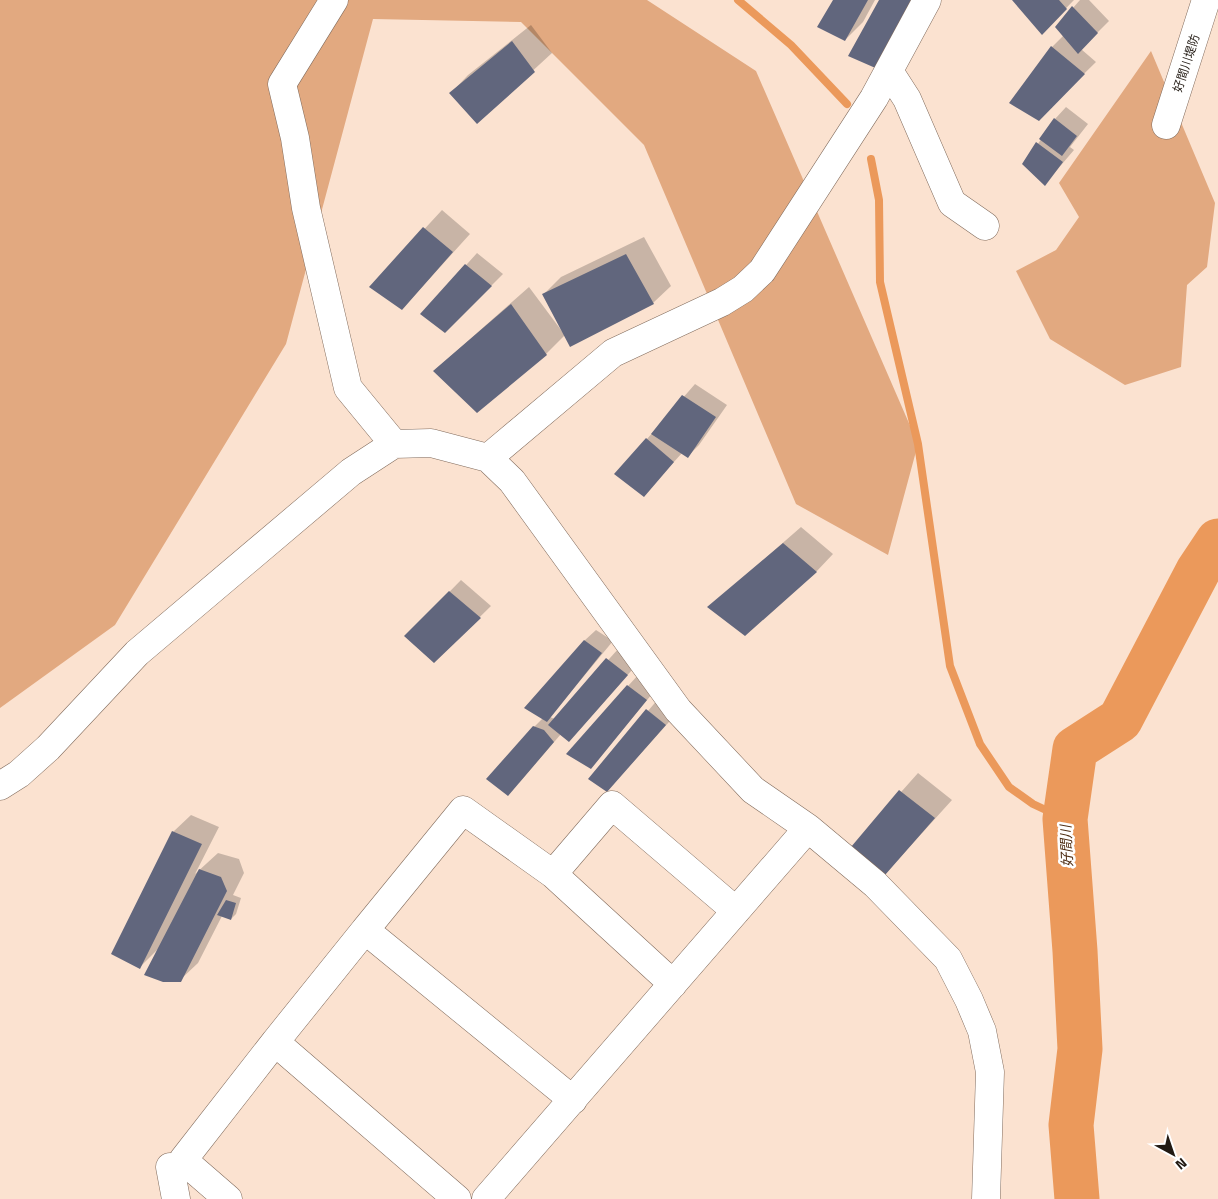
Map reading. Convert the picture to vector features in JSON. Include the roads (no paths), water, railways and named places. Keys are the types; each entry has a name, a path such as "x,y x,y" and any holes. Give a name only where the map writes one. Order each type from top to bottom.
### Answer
{"street":[{"path":"334,0 282,84 295,138 306,208 348,388 394,444"},
{"path":"488,458 613,353 722,302 743,289 762,271 874,98 928,0"},
{"name":"好間川堤防","path":"1166,125 1206,0"},
{"path":"889,71 907,100 952,203 985,226"},
{"path":"0,786 19,774 48,748 137,653 351,472 394,444 431,443 488,458 512,481 678,710 753,790 808,828 875,884 948,959 982,1031 990,1072 986,1199"},
{"path":"553,874 612,805 736,911"},
{"path":"228,1199 183,1160 275,1042 463,810 553,874 673,984"},
{"path":"486,1199 808,828"},
{"path":"365,930 572,1100"},
{"path":"275,1042 457,1199"},
{"path":"170,1168 176,1199"}],"waterway":[{"path":"738,0 791,45 847,104"},
{"path":"871,159 879,200 880,282 918,444 950,666 980,744 1009,787 1033,804 1065,819"},
{"name":"好間川","path":"1077,1199 1071,1125 1080,1049 1065,819 1075,749 1120,720 1198,571 1218,541"}]}
